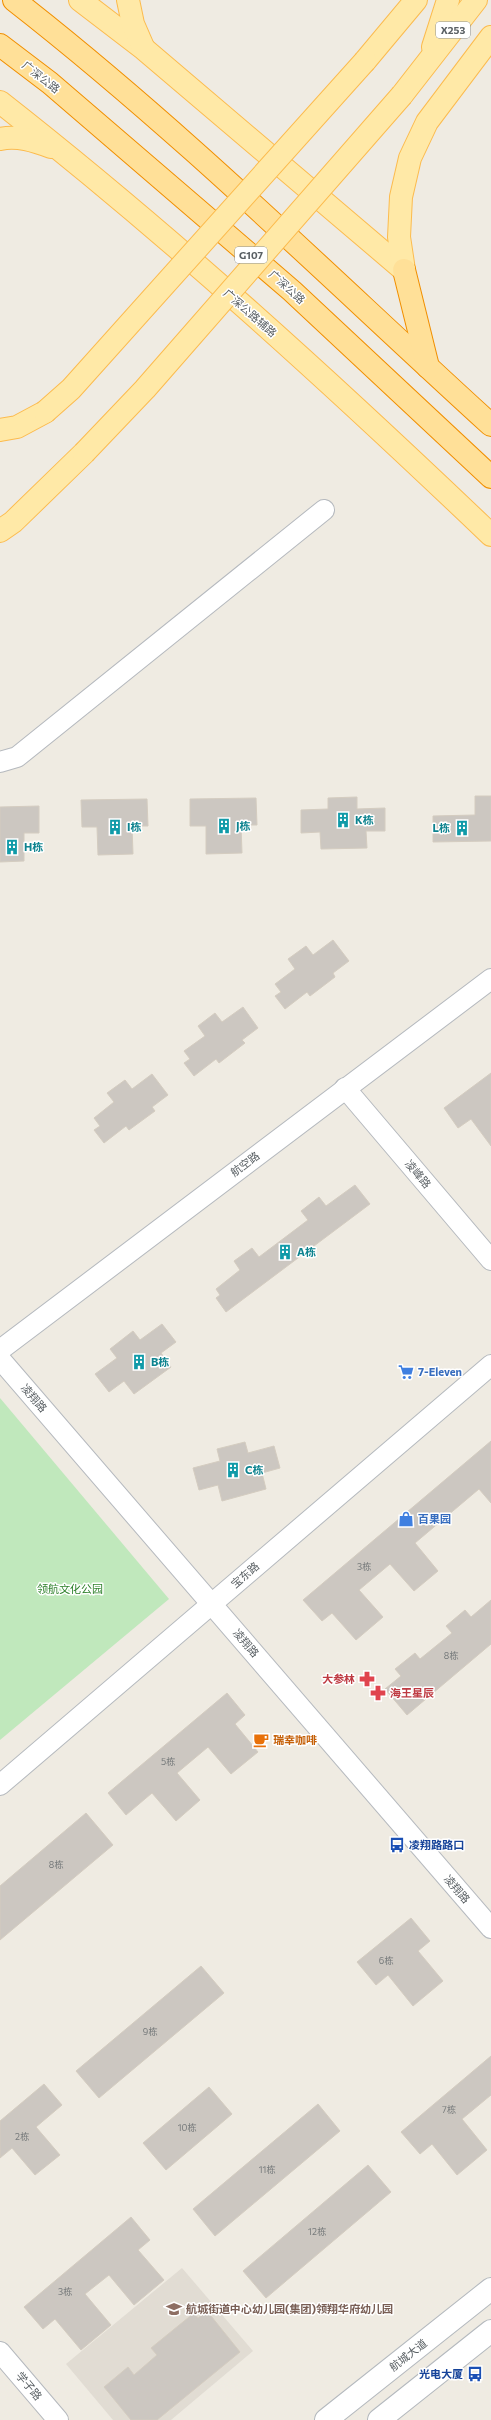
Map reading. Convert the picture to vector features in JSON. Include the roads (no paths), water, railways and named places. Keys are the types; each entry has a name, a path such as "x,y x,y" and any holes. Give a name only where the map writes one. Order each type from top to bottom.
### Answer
{"highway":[{"path":"14,0 90,59 388,328 491,425"},
{"name":"广深公路","path":"0,46 50,83 292,291 491,477"},
{"path":"404,270 428,367"}],"main road":[{"path":"80,0 144,48 404,270"},
{"path":"128,0 133,24 144,48"},
{"path":"395,27 404,0"},
{"path":"0,430 17,427 45,412 71,389 365,61 395,27 416,0"},
{"path":"0,531 13,522 84,453 145,389 402,95 430,60 448,0"},
{"name":"X253","path":"430,60 476,0"},
{"path":"404,270 399,237 401,197 410,158 427,122 491,37"},
{"name":"广深公路辅路","path":"0,102 62,151 339,390 491,534"},
{"path":"0,139 8,137 33,140 62,151"},
{"name":"航城大道","path":"326,2420 491,2289"},
{"path":"379,2420 491,2331"}],"street":[{"path":"0,762 17,757 324,510"},
{"name":"航空路","path":"0,1350 491,979"},
{"name":"凌峰路","path":"345,1088 491,1260"},
{"name":"凌翔路","path":"0,1359 491,1928"},
{"name":"宝东路","path":"0,1785 491,1365"},
{"name":"学子路","path":"0,2352 58,2420"}],"place":[{"name":"K栋","path":"343,820"},
{"name":"J栋","path":"224,826"},
{"name":"I栋","path":"115,827"},
{"name":"L栋","path":"462,828"},
{"name":"H栋","path":"12,847"},
{"name":"A栋","path":"285,1252"},
{"name":"B栋","path":"139,1362"},
{"name":"7-Eleven","path":"406,1372"},
{"name":"C栋","path":"233,1470"},
{"name":"百果园","path":"406,1519"},
{"name":"大参林","path":"367,1679"},
{"name":"海王星辰","path":"378,1693"},
{"name":"瑞幸咖啡","path":"261,1740"},
{"name":"凌翔路路口","path":"397,1845"},
{"name":"航城街道中心幼儿园(集团)领翔华府幼儿园","path":"174,2309"},
{"name":"光电大厦","path":"475,2374"}],"park label":[{"name":"领航文化公园","path":"70,1589"}]}
